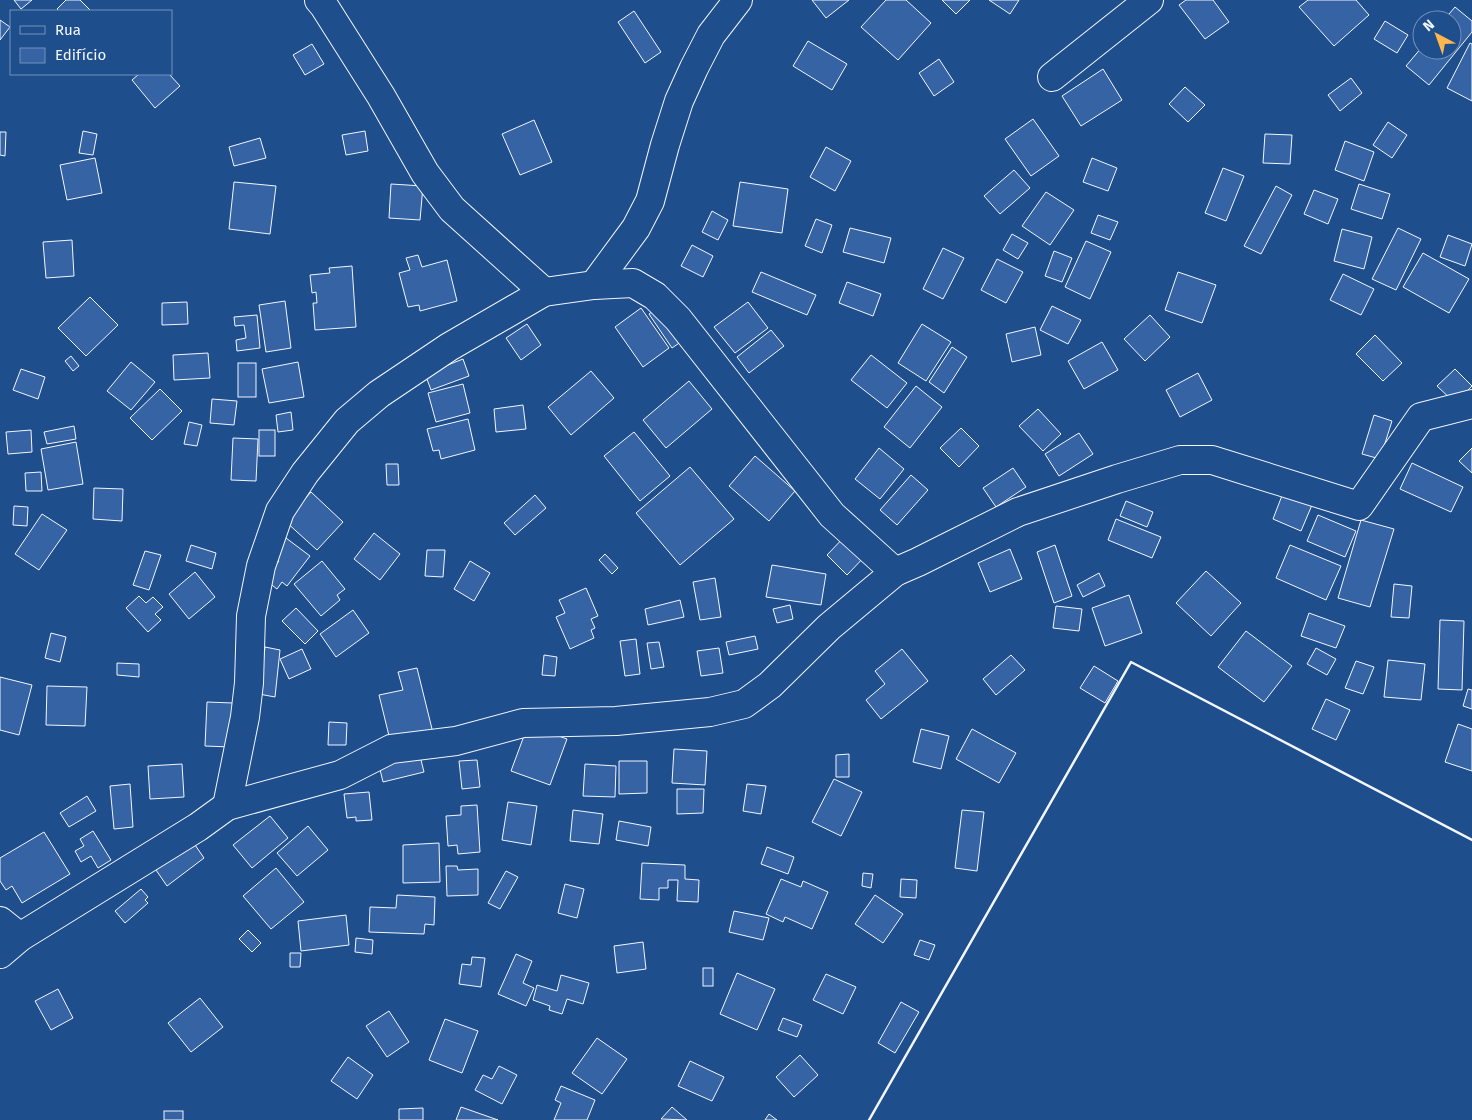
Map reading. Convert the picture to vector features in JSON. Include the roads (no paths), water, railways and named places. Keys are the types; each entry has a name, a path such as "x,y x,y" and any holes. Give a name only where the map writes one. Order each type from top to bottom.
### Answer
{"street":[{"path":"594,285 636,228 650,201 679,101 711,35 738,0"},
{"path":"1052,77 1149,0"},
{"path":"323,2 381,96 424,173 452,209 544,292"},
{"path":"227,806 245,717 249,683 251,616 262,566 280,511 305,473 347,421 379,394 450,347 544,292 594,285 632,283 655,296 678,320 832,514 895,572"},
{"path":"0,954 10,929 198,827 227,806 340,775 391,749 456,741 523,723 616,721 710,712 744,704 770,685 829,627 895,572 1018,512 1180,460 1212,460 1359,506 1421,417 1472,404"}]}
